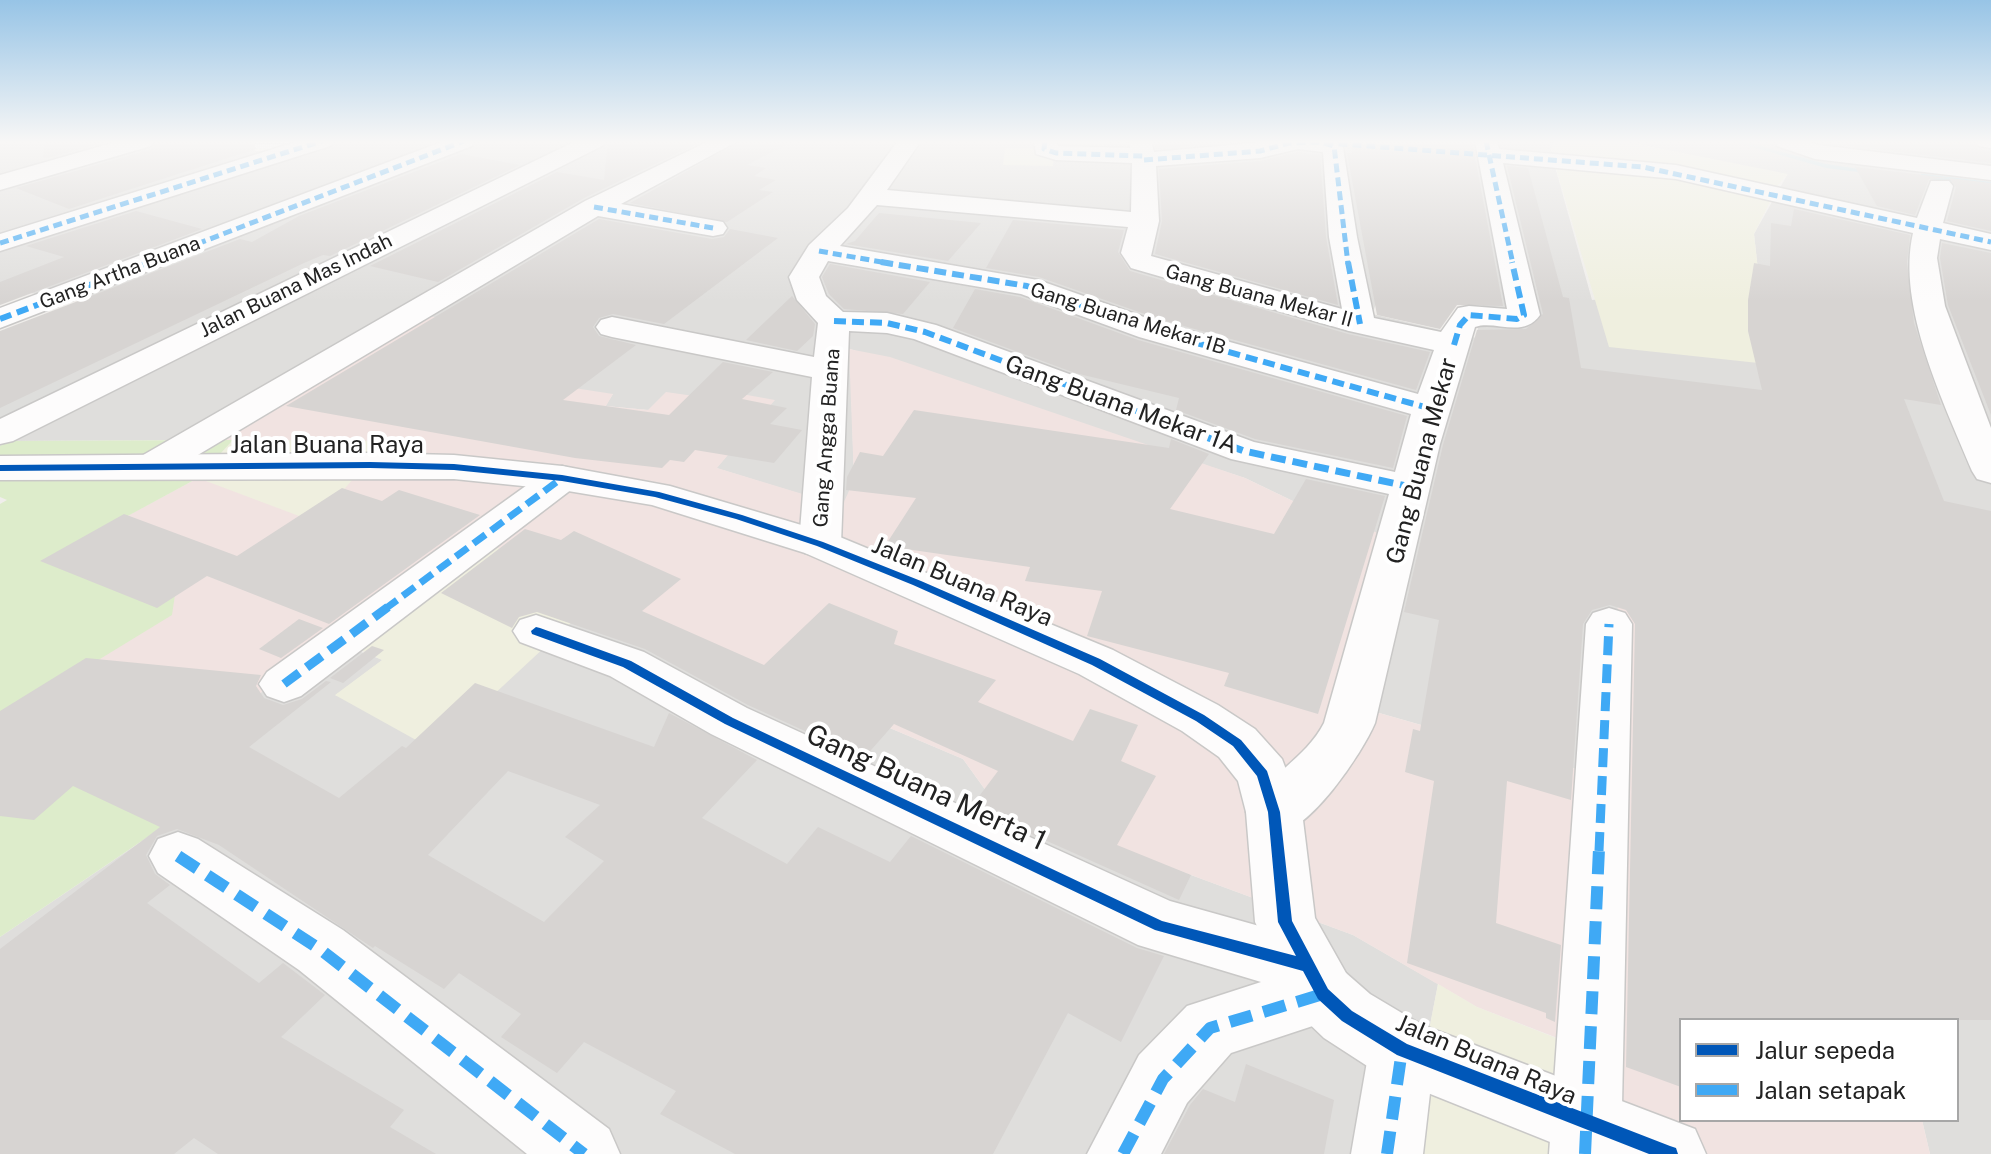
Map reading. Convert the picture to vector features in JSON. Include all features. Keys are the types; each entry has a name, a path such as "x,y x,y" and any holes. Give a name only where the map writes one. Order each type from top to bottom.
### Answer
{"street":[{"path":"0,243 152,195"},
{"name":"Gang Artha Buana","path":"0,319 324,195"},
{"name":"Jalan Buana Mas Indah","path":"0,433 484,195"},
{"path":"152,466 617,195"},
{"name":"Gang Buana Mekar II","path":"1144,195 1146,221 1135,253 1141,262 1360,324 1454,345"},
{"path":"1340,195 1343,237 1360,324"},
{"name":"Gang Buana Mekar","path":"1274,812 1339,745 1357,705 1432,409 1460,325 1469,315 1517,319 1524,315 1497,195"},
{"path":"1782,195 1991,242"},
{"path":"1937,195 1927,226 1923,262 1929,295 1943,347 1991,471"},
{"path":"869,197 913,198 1146,221"},
{"name":"Gang Angga Buana","path":"820,544 834,321 812,300 804,277 819,251 842,232 869,197"},
{"path":"594,207 713,228"},
{"name":"Gang Buana Mekar 1B","path":"819,251 1027,286 1153,331 1432,409"},
{"name":"Gang Buana Mekar 1A","path":"834,321 887,323 925,332 1244,451 1411,487"},
{"path":"612,327 829,370"},
{"name":"Jalan Buana Raya","path":"0,468 454,467 562,478 656,494 820,544 1055,643 1200,718 1237,743 1263,774 1274,812 1285,922 1314,980 1347,1016 1402,1050 1584,1139 1670,1154"},
{"path":"284,684 562,478"},
{"path":"1584,1139 1609,624"},
{"name":"Gang Buana Merta 1","path":"536,631 627,664 729,721 1160,926 1314,980"},
{"path":"178,856 321,950 584,1154"},
{"path":"1123,1154 1163,1079 1210,1028 1314,980"},
{"path":"1387,1154 1402,1050"}],"shaded area":[{"path":"0,195 1563,195 1592,300 1759,279 1754,234 1776,195 1991,195 1991,1154 1930,1154 1922,1122 1959,1122 1959,1018 1954,1018 1615,780 1358,707 1322,515 1245,478 850,349 854,480 843,507 716,468 774,400 648,410 605,406 613,394 202,440 8,441 0,446 10,367 147,315 75,298 0,290","holes":["1384,283 1484,298 1476,338 1372,314"]},
{"path":"423,314 578,355 548,384 613,394 606,406 648,410 666,392 715,399 725,391 775,400 717,468 842,506 854,480 849,349 890,357 1245,478 1322,515 1416,545 1358,707 1614,780 1619,547 1807,590 1682,1018 1679,1018 1679,1122 1922,1122 1930,1154 1595,1154 1594,1052 1477,1007 1353,935 994,802 963,759 760,673 640,611 331,641 152,773 0,720 110,525 198,478 386,441 202,440"},
{"path":"10,366 87,390 0,433 0,372"},
{"path":"602,594 760,673 963,759 994,802 1353,935 1438,984 1405,1154 0,1154 0,937 225,785 152,773 331,641 383,660 335,696"}],"green space":[{"path":"1564,195 1774,195 1754,234 1759,279 1777,365 1609,347"},
{"path":"233,440 387,441 315,522 198,478"},
{"path":"233,440 198,478 111,525 176,588 172,615 0,720 0,504 7,500 0,497 0,446 8,441"},
{"path":"491,545 602,594 434,750 335,695 382,660 357,648"},
{"path":"0,749 226,784 0,937"},
{"path":"1438,984 1477,1007 1594,1053 1595,1154 1405,1154"}],"building":[{"path":"33,195 113,195 69,209"},
{"path":"354,195 458,195 330,256 323,255 304,263 0,408 0,331 240,239 252,242 299,216"},
{"path":"512,195 591,195 438,282 370,266"},
{"path":"645,195 769,195 727,222 630,203"},
{"path":"1160,195 1323,195 1326,237 1338,305 1155,254 1162,221"},
{"path":"1355,195 1482,195 1503,306 1457,305 1440,329 1377,315"},
{"path":"1514,195 1535,195 1563,297 1569,298 1581,368 1762,390 1748,331 1748,300 1754,263 1770,266 1771,223 1791,226 1794,209 1910,235 1907,262 1914,323 1941,405 1904,399 1944,501 1991,511 1991,1020 1679,1018 1679,1086 1626,1067 1635,624 1626,610 1610,605 1592,610 1583,624 1571,800 1507,781 1496,923 1561,945 1555,1022 1546,1018 1546,1013 1407,963 1434,781 1405,772 1413,729 1420,731 1439,620 1404,612 1443,445 1477,330 1526,329 1543,314"},
{"path":"1871,195 1923,195 1915,215 1877,206"},
{"path":"1954,195 1991,195 1991,231 1947,221"},
{"path":"136,211 202,229 0,305 0,282 64,257 26,246"},
{"path":"879,213 981,223 948,261 846,244 855,241"},
{"path":"599,219 712,239 724,237 730,229 778,238 664,324 613,314 599,318 593,327 599,336 636,345 563,400 669,415 723,362 773,372 742,399 787,408 770,424 802,430 774,463 695,450 684,462 670,460 662,468 575,458 286,406"},
{"path":"1013,220 1124,230 1118,252 1130,271 1348,334 1430,352 1416,390 1162,320 1039,277 986,268"},
{"path":"1942,243 1991,253 1991,415 1948,305 1940,258"},
{"path":"830,264 930,282 903,314 844,309 829,294 822,277"},
{"path":"975,289 1020,297 1138,340 1407,416 1393,468 1255,439 1176,410 1179,398 1075,373 953,328"},
{"path":"792,296 815,324 813,336 797,351 746,340"},
{"path":"914,410 1169,448 1171,439 1209,454 1170,509 1274,534 1306,479 1385,496 1318,714 1224,686 1229,673 1087,636 1102,591 1025,581 1030,567 885,546 916,498 846,490 847,477 860,452 883,456"},
{"path":"342,488 382,501 399,490 480,515 329,624 207,576 157,608 40,561 124,514 237,556"},
{"path":"525,529 561,540 574,531 681,579 642,611 764,665 829,603 898,631 894,644 996,680 978,702 1073,741 1090,709 1138,725 1121,761 1156,776 1117,845 1191,875 1179,900 971,807 998,771 894,724 864,758 748,705 645,649 537,612 519,617 512,628 441,593"},
{"path":"299,619 323,628 281,658 259,649"},
{"path":"372,646 384,650 343,683 330,678"},
{"path":"86,658 261,675 256,686 264,698 283,705 302,699 326,681 331,682 249,747 339,798 402,746 406,748 475,683 654,747 669,713 757,760 702,818 787,864 818,827 890,862 911,836 1137,948 1164,956 1121,1042 1068,1013 993,1154 735,1154 660,1114 676,1091 584,1042 557,1073 501,1037 521,1014 459,973 444,989 375,946 373,948 219,845 177,829 157,836 146,855 155,874 170,885 147,903 259,983 283,963 325,995 281,1037 404,1110 390,1127 436,1154 218,1154 194,1138 174,1154 0,1154 0,949 160,827 73,786 34,820 0,816 0,711","holes":["508,771 600,805 565,837 604,861 544,922 428,855"]},
{"path":"1246,1064 1334,1100 1324,1154 1164,1154 1190,1105 1203,1089 1235,1102"}],"marked path":[{"path":"0,243 152,195"},
{"path":"0,319 324,195"},
{"path":"1339,195 1343,237 1360,324"},
{"path":"1454,345 1460,325 1469,315 1517,319 1524,315 1498,195"},
{"path":"1772,195 1991,242"},
{"path":"594,207 713,228"},
{"path":"819,251 1027,286 1150,330 1432,409"},
{"path":"834,321 887,323 925,332 1244,451 1411,487"},
{"path":"284,684 562,478"},
{"path":"1585,1154 1609,624"},
{"path":"178,856 321,950 584,1154"},
{"path":"1123,1154 1163,1079 1210,1028 1323,994"},
{"path":"1387,1154 1402,1050"}],"cycle path":[{"path":"0,468 370,465 454,467 562,478 656,494 739,517 820,544 917,583 1096,662 1200,718 1237,743 1263,774 1274,812 1285,922 1323,994 1347,1016 1402,1050 1670,1154"},
{"path":"536,631 627,664 729,721 1160,926 1305,965"}]}
